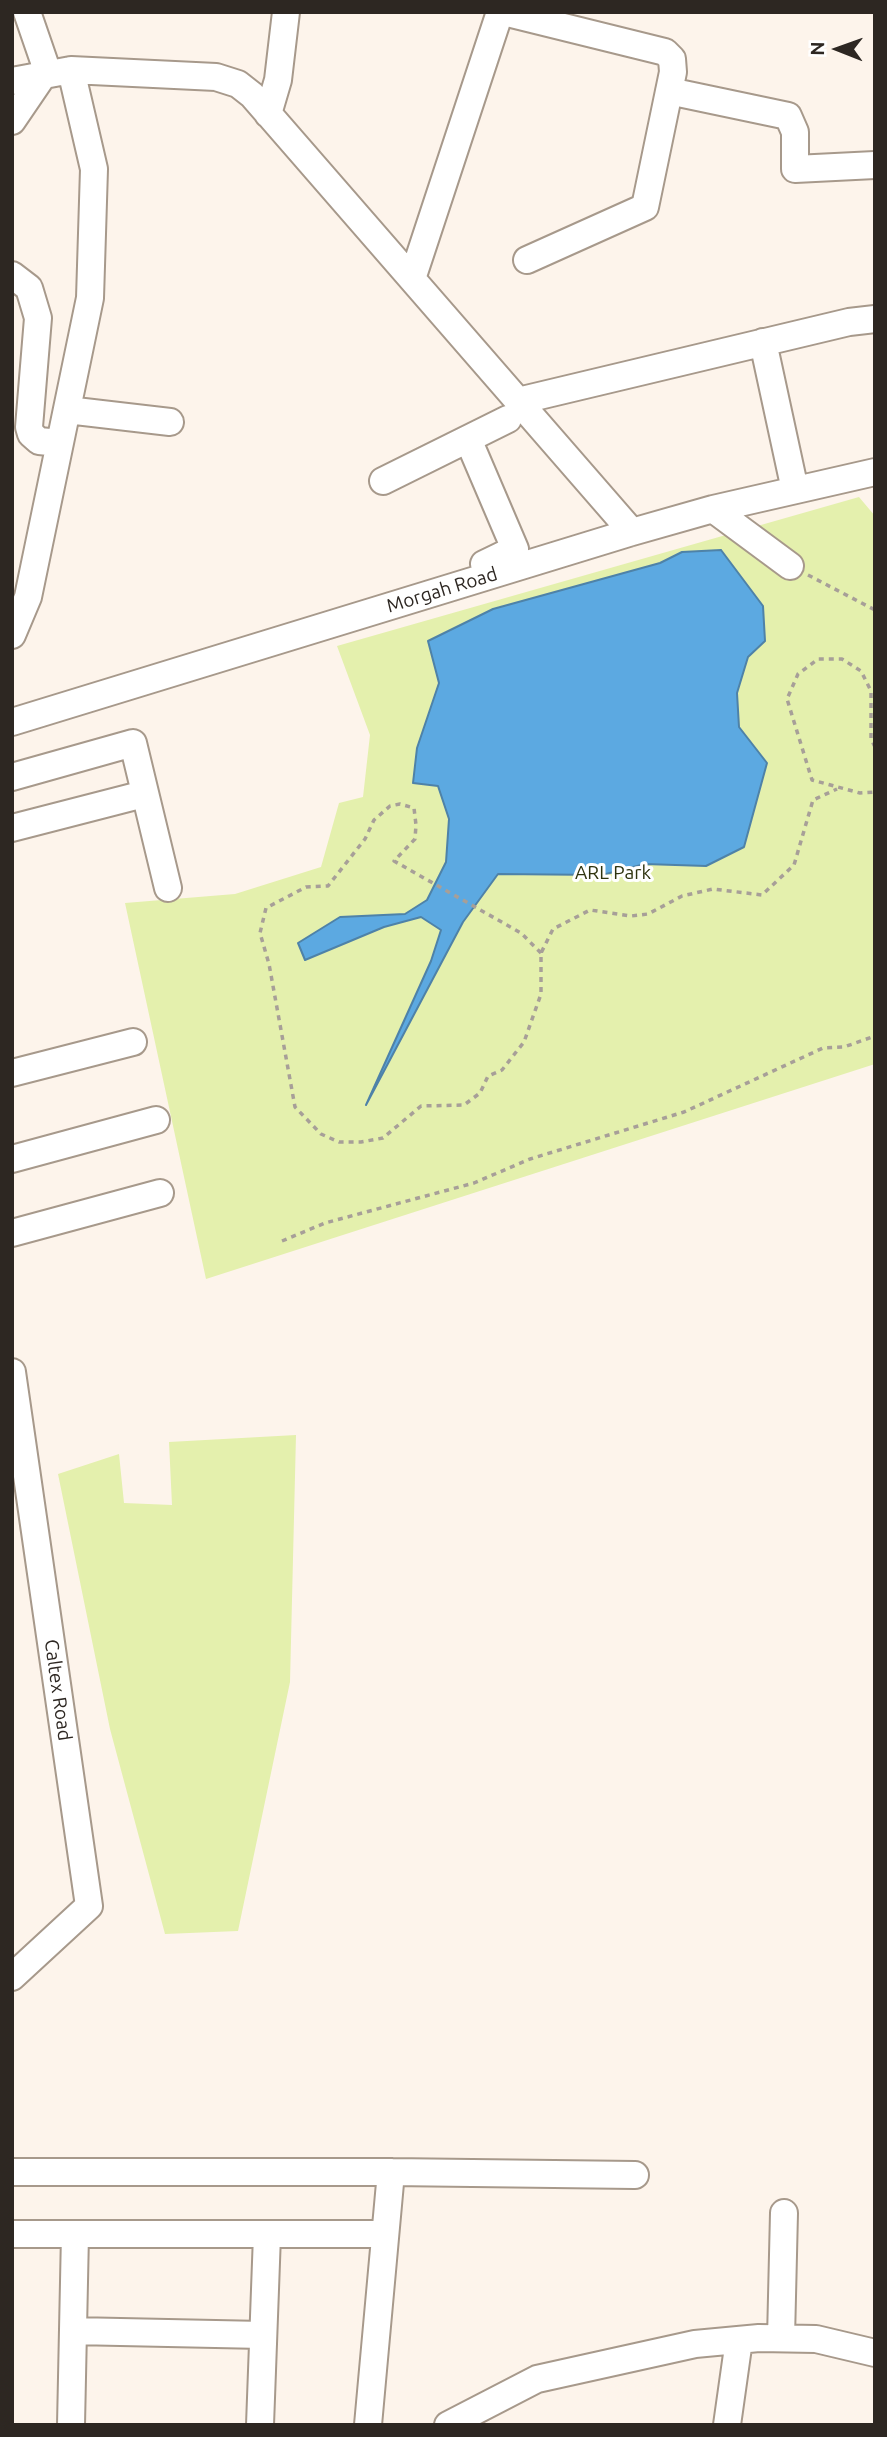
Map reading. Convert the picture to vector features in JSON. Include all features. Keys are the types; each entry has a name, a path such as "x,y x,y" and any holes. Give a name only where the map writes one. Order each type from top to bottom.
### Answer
{"street":[{"path":"12,635 28,597 90,298 94,169 27,12"},
{"path":"268,114 278,80 286,12"},
{"path":"412,279 501,12 665,52 672,59 669,91 645,207 527,260"},
{"path":"12,121 54,72"},
{"path":"12,81 54,72 216,77 238,84 268,114 412,279 513,410 632,532"},
{"path":"669,91 788,116 795,132 795,169 875,165"},
{"path":"12,275 29,288 38,318 29,427 22,432 39,441 60,443"},
{"path":"383,481 468,439 513,410 763,342 875,319"},
{"path":"763,342 795,490"},
{"path":"67,410 170,422"},
{"path":"410,600 515,549 468,439"},
{"name":"Morgah Road","path":"12,722 632,532 713,509 875,472"},
{"path":"713,509 790,566"},
{"path":"12,777 133,743 168,888"},
{"path":"12,828 144,794"},
{"path":"12,1073 133,1042"},
{"path":"12,1159 156,1120"},
{"path":"12,1233 160,1193"},
{"name":"Caltex Road","path":"12,1371 89,1906 12,1977"},
{"path":"12,2172 635,2175"},
{"path":"368,2425 383,2234 391,2172"},
{"path":"781,2338 784,2213"},
{"path":"12,2234 383,2234"},
{"path":"71,2425 75,2234"},
{"path":"260,2425 267,2235"},
{"path":"73,2331 263,2335"},
{"path":"456,2422 537,2379 695,2344 781,2338 816,2339 875,2353"},
{"path":"727,2425 739,2340"}],"path":[{"path":"790,566 875,610"},
{"path":"875,747 871,739 871,691 861,671 842,659 818,659 798,674 787,699 812,780 836,789 860,793 875,792"},
{"path":"541,953 532,942 504,923 394,861 415,839 414,808 400,804 390,806 374,820 365,839 328,886 306,887 266,908 260,933 269,964 295,1108 321,1133 339,1142 361,1143 383,1138 421,1106 464,1105 480,1093 488,1076 502,1070 524,1042 541,994 541,953 553,929 590,910 618,911 631,916 648,914 681,896 713,889 762,895 794,865 813,800 836,789"},
{"path":"282,1241 325,1223 474,1183 530,1159 684,1112 823,1048 844,1048 875,1036"}],"green space":[{"name":"ARL Park","path":"859,497 875,516 875,1064 206,1279 125,903 235,894 321,867 339,803 363,797 370,735 337,646"},
{"path":"296,1435 290,1682 238,1931 165,1934 110,1729 58,1474 119,1454 124,1503 172,1505 169,1442"}],"water":[{"path":"721,550 763,606 765,641 748,657 737,693 739,727 767,763 744,847 706,866 645,864 602,875 498,874 463,922 366,1105 431,961 441,930 421,917 384,927 305,960 298,943 340,917 405,914 427,900 446,862 449,819 438,786 413,783 417,748 439,683 428,641 493,609 660,563 682,552"}]}
